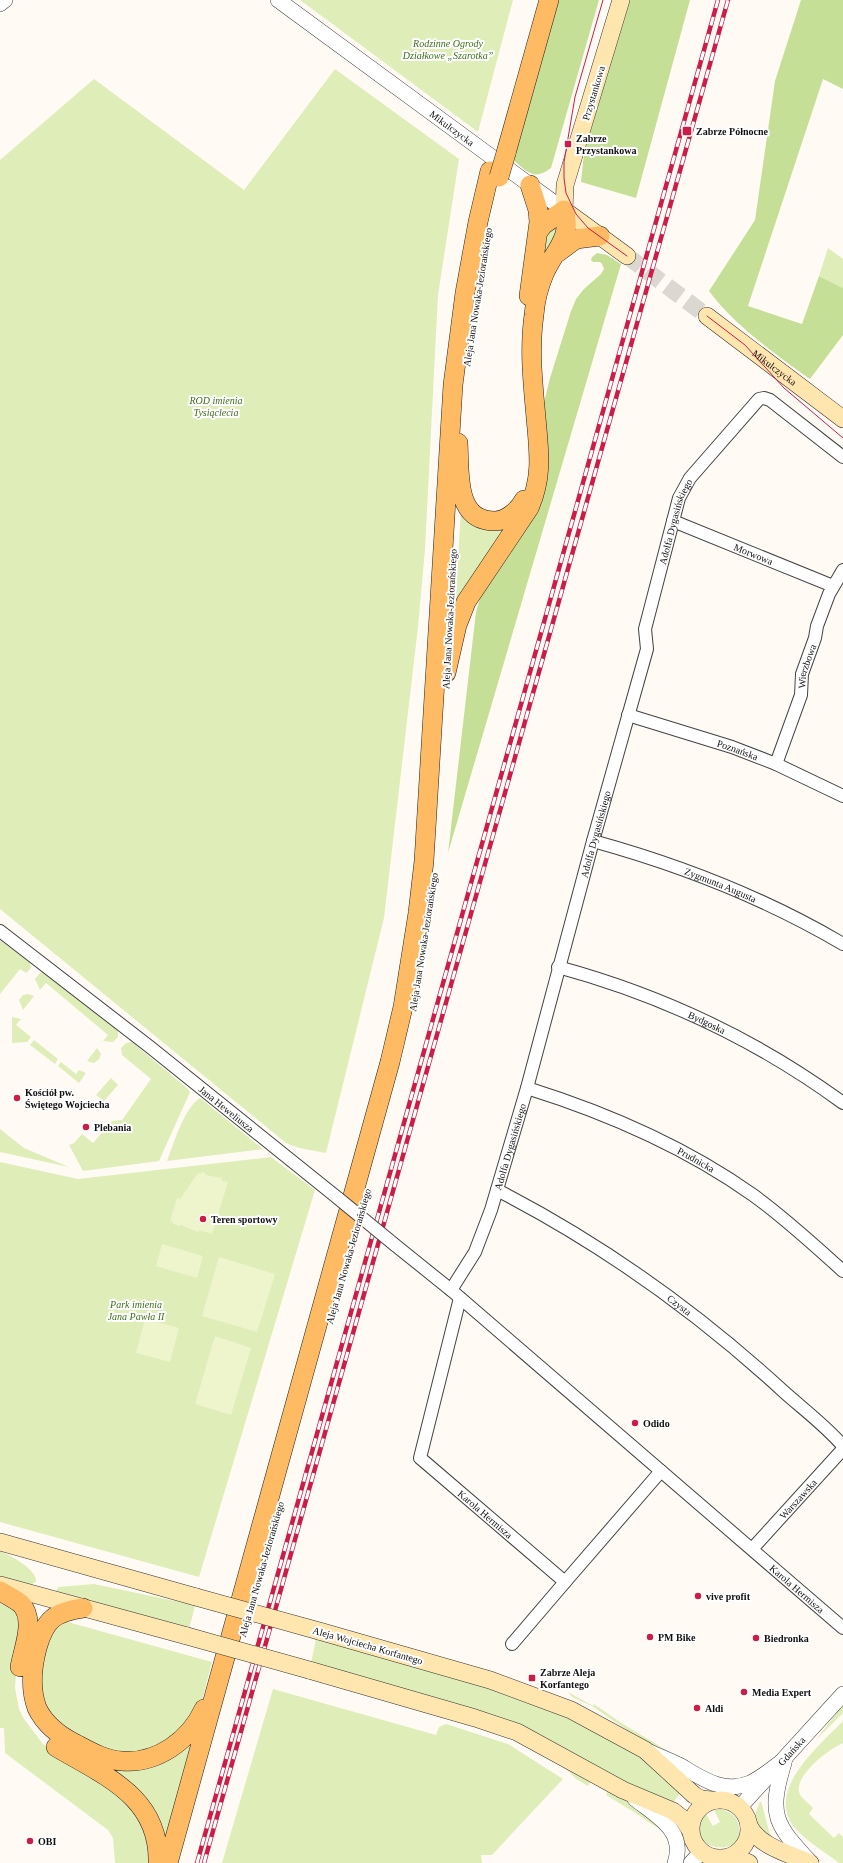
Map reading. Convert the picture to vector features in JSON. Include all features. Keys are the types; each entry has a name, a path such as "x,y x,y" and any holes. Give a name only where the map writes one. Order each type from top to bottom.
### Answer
{"main road":[{"name":"Aleja Jana Nowaka-Jeziorańskiego","path":"168,1863 373,1128 403,1007 418,913 424,861 452,385 465,293 478,222 495,174 538,0"},
{"name":"Aleja Jana Nowaka-Jeziorańskiego","path":"501,150 549,0"},
{"name":"Przystankowa","path":"564,210 565,185 621,0"},
{"name":"Aleja Jana Nowaka-Jeziorańskiego","path":"179,1863 386,1118 405,1044 421,968 435,861 458,443 472,317 488,226 495,174"},
{"path":"458,443 464,503 474,516 484,521 498,521 509,516 522,504 530,490 534,472 526,348 529,291 538,232 538,210 530,185"},
{"path":"446,673 458,625 466,602 529,508 536,492 540,472 531,362 534,315 544,274 557,253 566,229 567,221 564,210 543,225 538,232"},
{"name":"Mikulczycka","path":"564,210 626,256"},
{"path":"557,253 576,239 600,236"},
{"name":"Mikulczycka","path":"707,316 843,419"},
{"name":"Aleja Wojciecha Korfantego","path":"0,1542 490,1680 530,1694 589,1719 645,1750 694,1796 712,1800"},
{"path":"0,1585 309,1670 475,1718 517,1732 623,1790 673,1811 683,1819 690,1830 695,1846 696,1857 708,1856 718,1859 740,1859 749,1863"},
{"path":"0,1591 22,1606 28,1621 20,1669 20,1696 26,1713 37,1731 54,1745 118,1783 136,1799 149,1816 156,1834 158,1863"},
{"path":"83,1608 64,1611 47,1623 41,1634 35,1654 33,1693 38,1708 47,1723 62,1737 100,1756 122,1761 144,1759 167,1750 186,1737 194,1728 200,1717 224,1662"},
{"path":"690,1830 691,1819 702,1805 712,1800 725,1800 740,1807 745,1813 753,1833 764,1842 810,1863"},
{"path":"727,1858 739,1852 745,1844 749,1835 749,1826"}],"street":[{"path":"0,4 5,0"},
{"name":"Mikulczycka","path":"278,0 564,210"},
{"name":"Adolfa Dygasińskiego","path":"450,1290 475,1252 486,1228 497,1190 647,649 645,629 679,498 690,478 759,399 764,398 770,400 843,457"},
{"name":"Morwowa","path":"673,521 833,586"},
{"name":"Wierzbowa","path":"776,764 801,695 802,674 815,638 817,626 833,586 843,570"},
{"name":"Poznańska","path":"628,716 732,747 776,764 843,796"},
{"name":"Zygmunta Augusta","path":"593,841 652,859 725,886 810,925 843,944"},
{"name":"Jana Heweliusza","path":"0,931 150,1047 450,1290"},
{"name":"Bydgoska","path":"558,967 622,986 701,1018 765,1052 804,1076 843,1103"},
{"name":"Prudnicka","path":"526,1088 614,1118 645,1132 699,1161 752,1195 778,1215 843,1271"},
{"name":"Czysta","path":"497,1190 560,1224 660,1289 753,1364 843,1448"},
{"name":"Karola Hermisza","path":"450,1290 843,1628"},
{"name":"Karola Hermisza","path":"460,1298 420,1458 565,1582"},
{"name":"Warszawska","path":"752,1549 843,1448"},
{"path":"512,1644 661,1471"},
{"name":"Gdańska","path":"740,1807 843,1694"},
{"path":"645,1750 680,1765 710,1783 723,1787 736,1786 750,1782 785,1758"},
{"path":"785,1758 775,1801 776,1814 780,1826 788,1838 810,1863"},
{"path":"623,1790 666,1824 675,1834 678,1854 676,1863"}],"green space":[{"name":"Rodzinne Ogrody Działkowe „Szarotka”","path":"300,0 513,0 478,132 474,129"},
{"path":"556,0 599,0 551,168 540,174 531,174 514,161 520,131"},
{"path":"628,0 690,0 636,198 581,182 584,154"},
{"path":"801,0 843,0 843,89 823,79 748,306 802,324 819,276 843,288 843,335 810,379 769,349 730,316 709,291 755,220 775,81"},
{"name":"ROD imienia Tysiąclecia","path":"335,69 459,159 438,295 425,549 418,627 384,918 326,1153 299,1148 286,1143 0,909 0,160 94,79 244,190"},
{"path":"562,223 535,270 541,236"},
{"path":"828,248 843,259 843,288 819,276"},
{"path":"597,253 607,255 621,264 448,853 476,612 485,582 524,525 542,411 550,378 576,299 584,289 601,274 604,269 600,262 593,262 591,260"},
{"path":"461,509 508,523 455,610"},
{"path":"0,940 30,963 31,968 26,973 20,969 0,994"},
{"path":"43,972 118,1031 118,1037 113,1042 103,1041 108,1035 46,983 40,990 35,979"},
{"path":"28,994 34,996 23,1010 19,1000 23,995"},
{"path":"12,1017 21,1019 16,1025 31,1037 27,1042 12,1043"},
{"path":"34,1040 58,1059 55,1064 30,1045"},
{"path":"132,1042 190,1092 159,1161 83,1171 69,1145 74,1143 82,1134 93,1143 112,1121 122,1120 151,1079 122,1055 121,1048 126,1043"},
{"path":"97,1048 101,1054 99,1059 94,1063 87,1061"},
{"path":"61,1062 76,1074 79,1070 86,1073 79,1083 58,1066"},
{"path":"111,1078 118,1085 104,1101 96,1095"},
{"path":"200,1098 263,1149 167,1161 184,1118 194,1103"},
{"path":"0,1129 24,1148 69,1167 0,1152"},
{"name":"Park imienia Jana Pawła II","path":"271,1157 315,1190 199,1577 0,1522 0,1162 78,1179"},
{"path":"202,1172 205,1173 205,1175 222,1178 222,1181 228,1182 212,1234 199,1230 198,1232 181,1225 173,1224 173,1222 170,1221 177,1198 180,1199 198,1173 201,1174"},
{"path":"162,1244 203,1256 197,1278 156,1266"},
{"path":"219,1257 275,1274 257,1332 202,1316"},
{"path":"145,1319 179,1328 170,1362 136,1353"},
{"path":"215,1336 251,1348 231,1415 195,1404"},
{"path":"0,1551 16,1559 28,1568 33,1573 36,1582 30,1585 0,1576"},
{"path":"94,1584 194,1605 189,1629 56,1591 58,1587"},
{"path":"0,1603 15,1610 20,1621 15,1688 19,1709 24,1719 43,1744 105,1780 141,1813 153,1863 115,1863 113,1838 108,1830 5,1753 4,1728 0,1728"},
{"path":"64,1621 212,1662 201,1704 194,1718 154,1751 116,1755 53,1723 36,1683 52,1630"},
{"path":"316,1639 485,1686 566,1716 605,1735 642,1758 681,1792 672,1804 643,1792 525,1727 440,1699 311,1663"},
{"path":"273,1689 436,1735 439,1727 446,1724 508,1744 563,1779 492,1855 481,1855 482,1863 222,1863"},
{"path":"568,1692 593,1706 594,1704 623,1724 696,1768 696,1771 621,1726 592,1706 572,1697"},
{"path":"28,1697 107,1763 195,1735 165,1841 161,1833 48,1736"},
{"path":"843,1706 843,1713 815,1741 839,1710"},
{"path":"843,1721 843,1743 814,1763 802,1778 799,1785 799,1792 803,1799 813,1808 809,1814 834,1838 839,1833 843,1837 843,1863 839,1863 810,1842 794,1827 787,1813 786,1798 799,1769 810,1755"},
{"path":"527,1747 591,1781 588,1786 576,1779 566,1769"},
{"path":"608,1791 642,1810 661,1825 656,1827 606,1795"},
{"path":"761,1801 771,1838 762,1830 757,1821 756,1812"},
{"path":"720,1809 731,1814 738,1823 739,1835 734,1843 726,1847 716,1847 707,1843 700,1836 700,1827 706,1814 713,1826 720,1822 714,1810"}],"tunnel":[{"path":"627,256 707,316"}],"tram line":[{"path":"603,0 575,97 564,162 564,178 566,193 576,214 588,228 627,256"},
{"path":"707,316 745,345 784,388 843,438"}],"railway":[{"path":"197,1863 718,0"},
{"path":"204,1863 728,0"}],"place":[{"name":"Zabrze Północne","path":"687,131"},
{"name":"Zabrze Przystankowa","path":"568,144"},
{"name":"Kościół pw. Świętego Wojciecha","path":"17,1098"},
{"name":"Plebania","path":"86,1127"},
{"name":"Teren sportowy","path":"203,1219"},
{"name":"Odido","path":"635,1423"},
{"name":"vive profit","path":"698,1596"},
{"name":"PM Bike","path":"650,1637"},
{"name":"Biedronka","path":"756,1638"},
{"name":"Zabrze Aleja Korfantego","path":"532,1678"},
{"name":"Media Expert","path":"744,1692"},
{"name":"Aldi","path":"697,1708"},
{"name":"OBI","path":"30,1841"}]}
